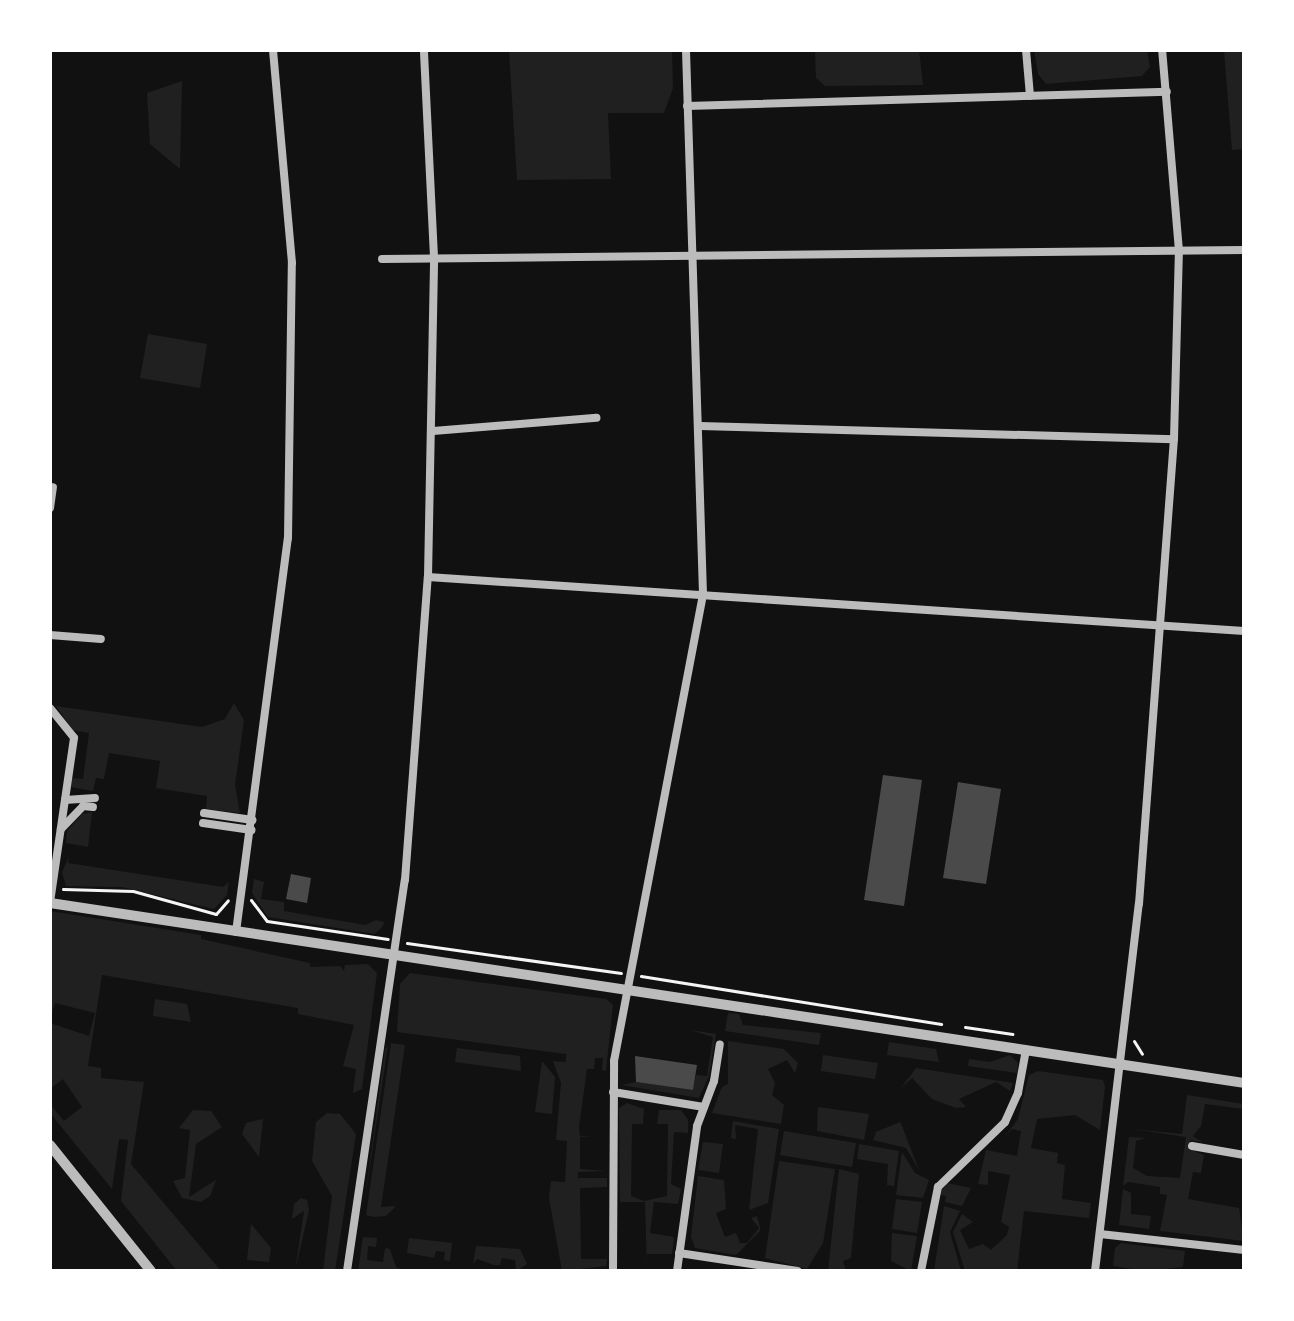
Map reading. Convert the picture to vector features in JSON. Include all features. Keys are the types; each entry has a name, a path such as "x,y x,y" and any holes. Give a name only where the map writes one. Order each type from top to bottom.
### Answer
{"street":[{"path":"236,932 288,538 292,263 273,50"},
{"path":"347,1271 405,880 428,577 434,257 424,50"},
{"path":"613,1271 613,1092 630,974 703,594 686,50"},
{"path":"1026,50 1030,96"},
{"path":"1095,1271 1125,1037 1162,628 1174,439 1179,251 1162,50"},
{"path":"687,106 1167,92"},
{"path":"382,259 1244,250"},
{"path":"433,431 596,418"},
{"path":"700,426 1174,439"},
{"path":"50,508 53,487"},
{"path":"428,577 1162,628 1244,631"},
{"path":"50,635 101,639"},
{"path":"50,708 74,738 50,903 1244,1083"},
{"path":"61,830 83,806 94,802 65,800"},
{"path":"203,818 252,825"},
{"path":"677,1271 697,1126 720,1044"},
{"path":"921,1271 938,1187 1005,1122 1018,1093 1026,1050"},
{"path":"613,1092 704,1107"},
{"path":"50,1145 151,1271"},
{"path":"1192,1146 1244,1155"},
{"path":"1100,1234 1244,1250"},
{"path":"679,1253 798,1271"}],"path":[{"path":"58,887 105,892 133,891 147,898 216,914 234,896"},
{"path":"247,898 267,921 630,974 948,1025"},
{"path":"964,1027 1017,1035"},
{"path":"1125,1037 1146,1055"}],"shaded area":[{"path":"509,50 672,50 673,88 664,113 608,113 611,179 517,180"},
{"path":"815,50 919,50 923,85 825,86 816,78"},
{"path":"1034,50 1147,50 1150,67 1142,76 1046,84 1038,74"},
{"path":"1224,50 1244,50 1244,149 1232,150"},
{"path":"182,81 180,169 150,144 147,93"},
{"path":"148,334 207,344 200,388 140,378"},
{"path":"234,703 244,720 235,785 240,813 206,809 207,796 156,788 160,761 109,753 104,779 96,778 93,791 71,787 72,778 83,779 89,733 73,730 56,706 202,727 225,719"},
{"path":"92,812 88,847 66,843 67,831 82,814"},
{"path":"69,856 68,863 223,887 229,882 227,895 214,909 122,887 66,886 62,872"},
{"path":"254,879 264,882 261,899 284,902 284,911 365,925 376,920 384,922 383,926 375,934 268,917 252,893"},
{"path":"50,911 201,935 201,939 310,963 310,967 340,966 344,971 345,965 368,964 377,973 362,1089 353,1093 356,1069 343,1066 354,1025 298,1014 298,1008 102,975 88,1066 101,1068 101,1078 144,1082 131,1164 221,1271 177,1271 121,1201 128,1140 119,1139 112,1189 50,1113 50,1104 64,1121 82,1107 63,1079 50,1089 50,1023 89,1036 95,1013 55,1003 50,1020"},
{"path":"410,973 606,999 613,1005 606,1071 602,1070 603,1058 595,1058 594,1069 587,1069 579,1127 580,1136 593,1137 580,1137 580,1169 607,1171 578,1172 578,1178 607,1178 607,1187 580,1188 581,1259 607,1259 606,1266 562,1271 549,1198 551,1181 565,1182 567,1141 556,1140 561,1083 553,1061 566,1062 566,1054 397,1032 400,984"},
{"path":"155,999 187,1004 191,1022 153,1016"},
{"path":"728,1013 739,1014 743,1025 821,1033 819,1045 725,1031"},
{"path":"690,1030 716,1034 709,1076 699,1098 621,1085 636,1082 693,1090 696,1075 707,1076 713,1037"},
{"path":"728,1041 784,1049 798,1063 795,1073 787,1060 768,1069 775,1083 772,1095 784,1105 781,1124 712,1113 722,1087 728,1084"},
{"path":"889,1042 936,1049 939,1062 887,1055"},
{"path":"391,1043 405,1045 381,1207 396,1206 386,1216 374,1217 366,1215"},
{"path":"388,1045 363,1213 385,1049"},
{"path":"457,1048 520,1056 521,1071 455,1062"},
{"path":"823,1055 878,1063 875,1079 821,1071"},
{"path":"1010,1055 1018,1063 1017,1073 968,1066 969,1059 990,1062"},
{"path":"542,1061 555,1077 552,1114 535,1112"},
{"path":"916,1068 1013,1083 1010,1091 996,1082 959,1099 966,1107 956,1108 932,1099 912,1078 901,1088"},
{"path":"1038,1071 1103,1080 1105,1087 1100,1130 1075,1115 1037,1119 1031,1148 1058,1153 1057,1163 1065,1165 1062,1199 1091,1203 1089,1218 1024,1211 1017,1271 965,1271 953,1232 962,1214 973,1222 960,1230 969,1249 983,1244 991,1250 1007,1235 1009,1227 1001,1222 1010,1175 988,1171 988,1185 978,1184 986,1150 1017,1156 1021,1131 1012,1129 1005,1136 1018,1119 1029,1075"},
{"path":"1187,1095 1244,1104 1244,1109 1205,1104 1201,1126 1193,1136 1202,1142 1190,1140 1188,1149 1204,1155 1201,1173 1193,1172 1188,1199 1239,1208 1244,1241 1160,1231 1167,1195 1160,1194 1160,1187 1128,1182 1123,1186 1129,1137 1146,1138 1136,1141 1133,1168 1147,1176 1180,1178 1186,1137 1133,1129 1182,1134"},
{"path":"627,1103 644,1109 643,1124 632,1124 631,1196 644,1201 667,1196 668,1124 657,1124 659,1110 681,1110 688,1120 688,1133 674,1132 671,1184 681,1189 678,1204 654,1202 650,1233 674,1237 672,1254 647,1254 647,1271 645,1202 620,1202 619,1108"},
{"path":"818,1107 869,1114 864,1140 817,1131"},
{"path":"193,1110 211,1111 222,1127 196,1144 189,1197 216,1180 210,1196 201,1202 182,1198 173,1181 185,1178 190,1130 179,1128"},
{"path":"327,1113 340,1114 356,1134 335,1271 323,1271 332,1196 312,1161 316,1122"},
{"path":"263,1119 259,1157 242,1134 246,1123"},
{"path":"733,1121 779,1129 768,1203 749,1210 758,1129 735,1125 736,1139 731,1138"},
{"path":"900,1122 919,1170 906,1148 873,1140 876,1132"},
{"path":"784,1131 856,1143 852,1167 780,1155"},
{"path":"703,1142 723,1144 719,1173 698,1170"},
{"path":"859,1144 899,1151 894,1186 887,1185 888,1164 857,1159"},
{"path":"902,1152 915,1173 929,1180 923,1198 896,1195"},
{"path":"779,1161 835,1169 823,1243 807,1269 765,1258"},
{"path":"839,1169 859,1174 851,1258 843,1261 846,1271 828,1271"},
{"path":"698,1176 724,1180 726,1209 716,1213 725,1237 736,1233 740,1243 747,1243 759,1228 751,1218 757,1216 760,1231 736,1255 695,1248 691,1237"},
{"path":"947,1183 971,1188 962,1206 945,1202 946,1196 938,1194"},
{"path":"1123,1189 1131,1193 1131,1214 1151,1216 1149,1229 1119,1225"},
{"path":"301,1198 307,1200 309,1210 295,1271 304,1211 292,1219 294,1204"},
{"path":"896,1199 922,1202 917,1233 892,1229"},
{"path":"944,1206 960,1211 950,1232 961,1271 934,1271"},
{"path":"251,1224 271,1248 269,1262 247,1260"},
{"path":"892,1233 917,1236 911,1271 891,1261"},
{"path":"363,1237 377,1238 376,1247 368,1246 367,1260 383,1262 385,1248 390,1249 396,1267 406,1271 358,1271"},
{"path":"409,1238 452,1243 450,1261 444,1260 445,1252 436,1251 434,1258 407,1253"},
{"path":"1121,1243 1185,1251 1183,1267 1147,1271 1113,1266 1115,1248"},
{"path":"476,1246 520,1249 527,1264 516,1271 515,1260 502,1258 500,1265 494,1265 477,1259 473,1264"}],"building":[{"path":"883,775 922,780 904,906 864,900"},
{"path":"958,782 1001,789 986,884 943,878"},
{"path":"291,874 311,878 307,903 286,899"},
{"path":"635,1056 697,1065 693,1090 636,1082"}]}
